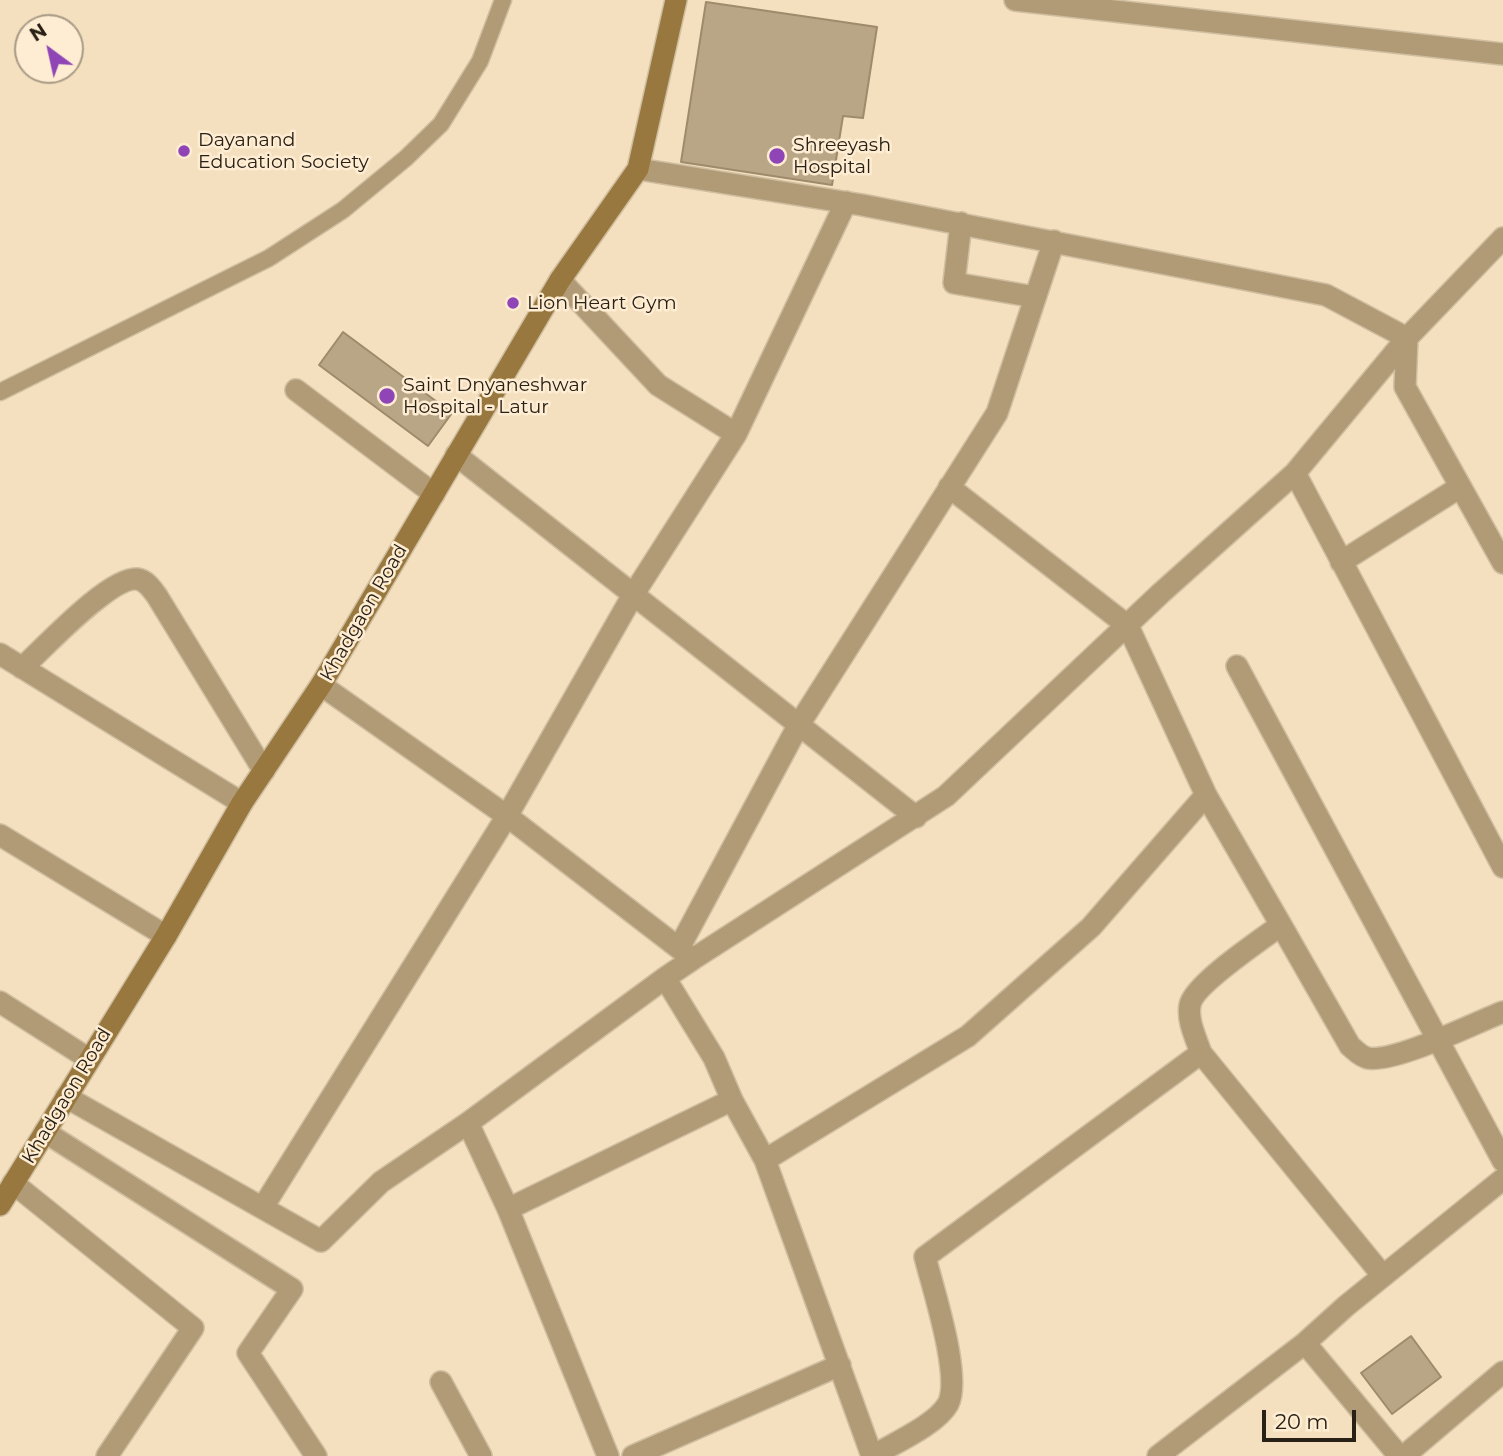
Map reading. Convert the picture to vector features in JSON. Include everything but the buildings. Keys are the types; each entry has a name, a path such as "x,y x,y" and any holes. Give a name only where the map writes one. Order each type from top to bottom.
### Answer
{"street":[{"name":"Khadgaon Road","path":"0,1205 166,936 242,803 321,685 561,280 638,169 676,0"},
{"path":"1015,0 1503,54"},
{"path":"638,169 961,223 1326,295 1407,338"},
{"path":"263,1207 508,816 633,595 736,434 846,202"},
{"path":"961,223 954,283 1035,297"},
{"path":"686,954 916,817 946,796 1161,593 1295,473 1407,338 1503,238"},
{"path":"66,1097 321,1241 381,1182 468,1123 665,978 686,954 798,726 997,413 1054,241"},
{"path":"561,280 658,385 736,434"},
{"path":"1407,338 1405,387 1503,563"},
{"path":"296,390 434,494"},
{"path":"456,455 916,817"},
{"path":"1295,473 1503,867"},
{"path":"949,487 1128,626 1206,796 1350,1046 1365,1058 1377,1058 1438,1041 1503,1012"},
{"path":"1341,562 1460,487"},
{"path":"22,668 95,600 126,580 139,579 150,586 157,596 264,771"},
{"path":"0,654 242,803"},
{"path":"1237,666 1503,1161"},
{"path":"321,685 508,816 686,954"},
{"path":"765,1160 968,1036 1091,927 1206,796"},
{"path":"0,835 166,936"},
{"path":"1281,925 1195,992 1189,1004 1190,1024 1201,1053 1383,1276"},
{"path":"665,978 714,1058 732,1100 765,1160 873,1456 936,1418 949,1403 953,1371 925,1257 1201,1053"},
{"path":"0,1002 89,1059"},
{"path":"508,1209 732,1100"},
{"path":"468,1123 508,1209 608,1456"},
{"path":"45,1132 292,1289 247,1353 316,1456"},
{"path":"1158,1456 1305,1343 1503,1179"},
{"path":"13,1183 192,1328 107,1456"},
{"path":"1305,1343 1401,1456 1503,1372"},
{"path":"633,1456 840,1365"},
{"path":"441,1382 481,1456"}],"lane":[{"path":"0,392 269,258 343,210 406,158 441,124 480,61 503,0"}],"place":[{"name":"Dayanand Education Society","path":"184,151"},
{"name":"Shreeyash Hospital","path":"777,156"},
{"name":"Lion Heart Gym","path":"513,303"},
{"name":"Saint Dnyaneshwar Hospital - Latur","path":"387,396"}]}
